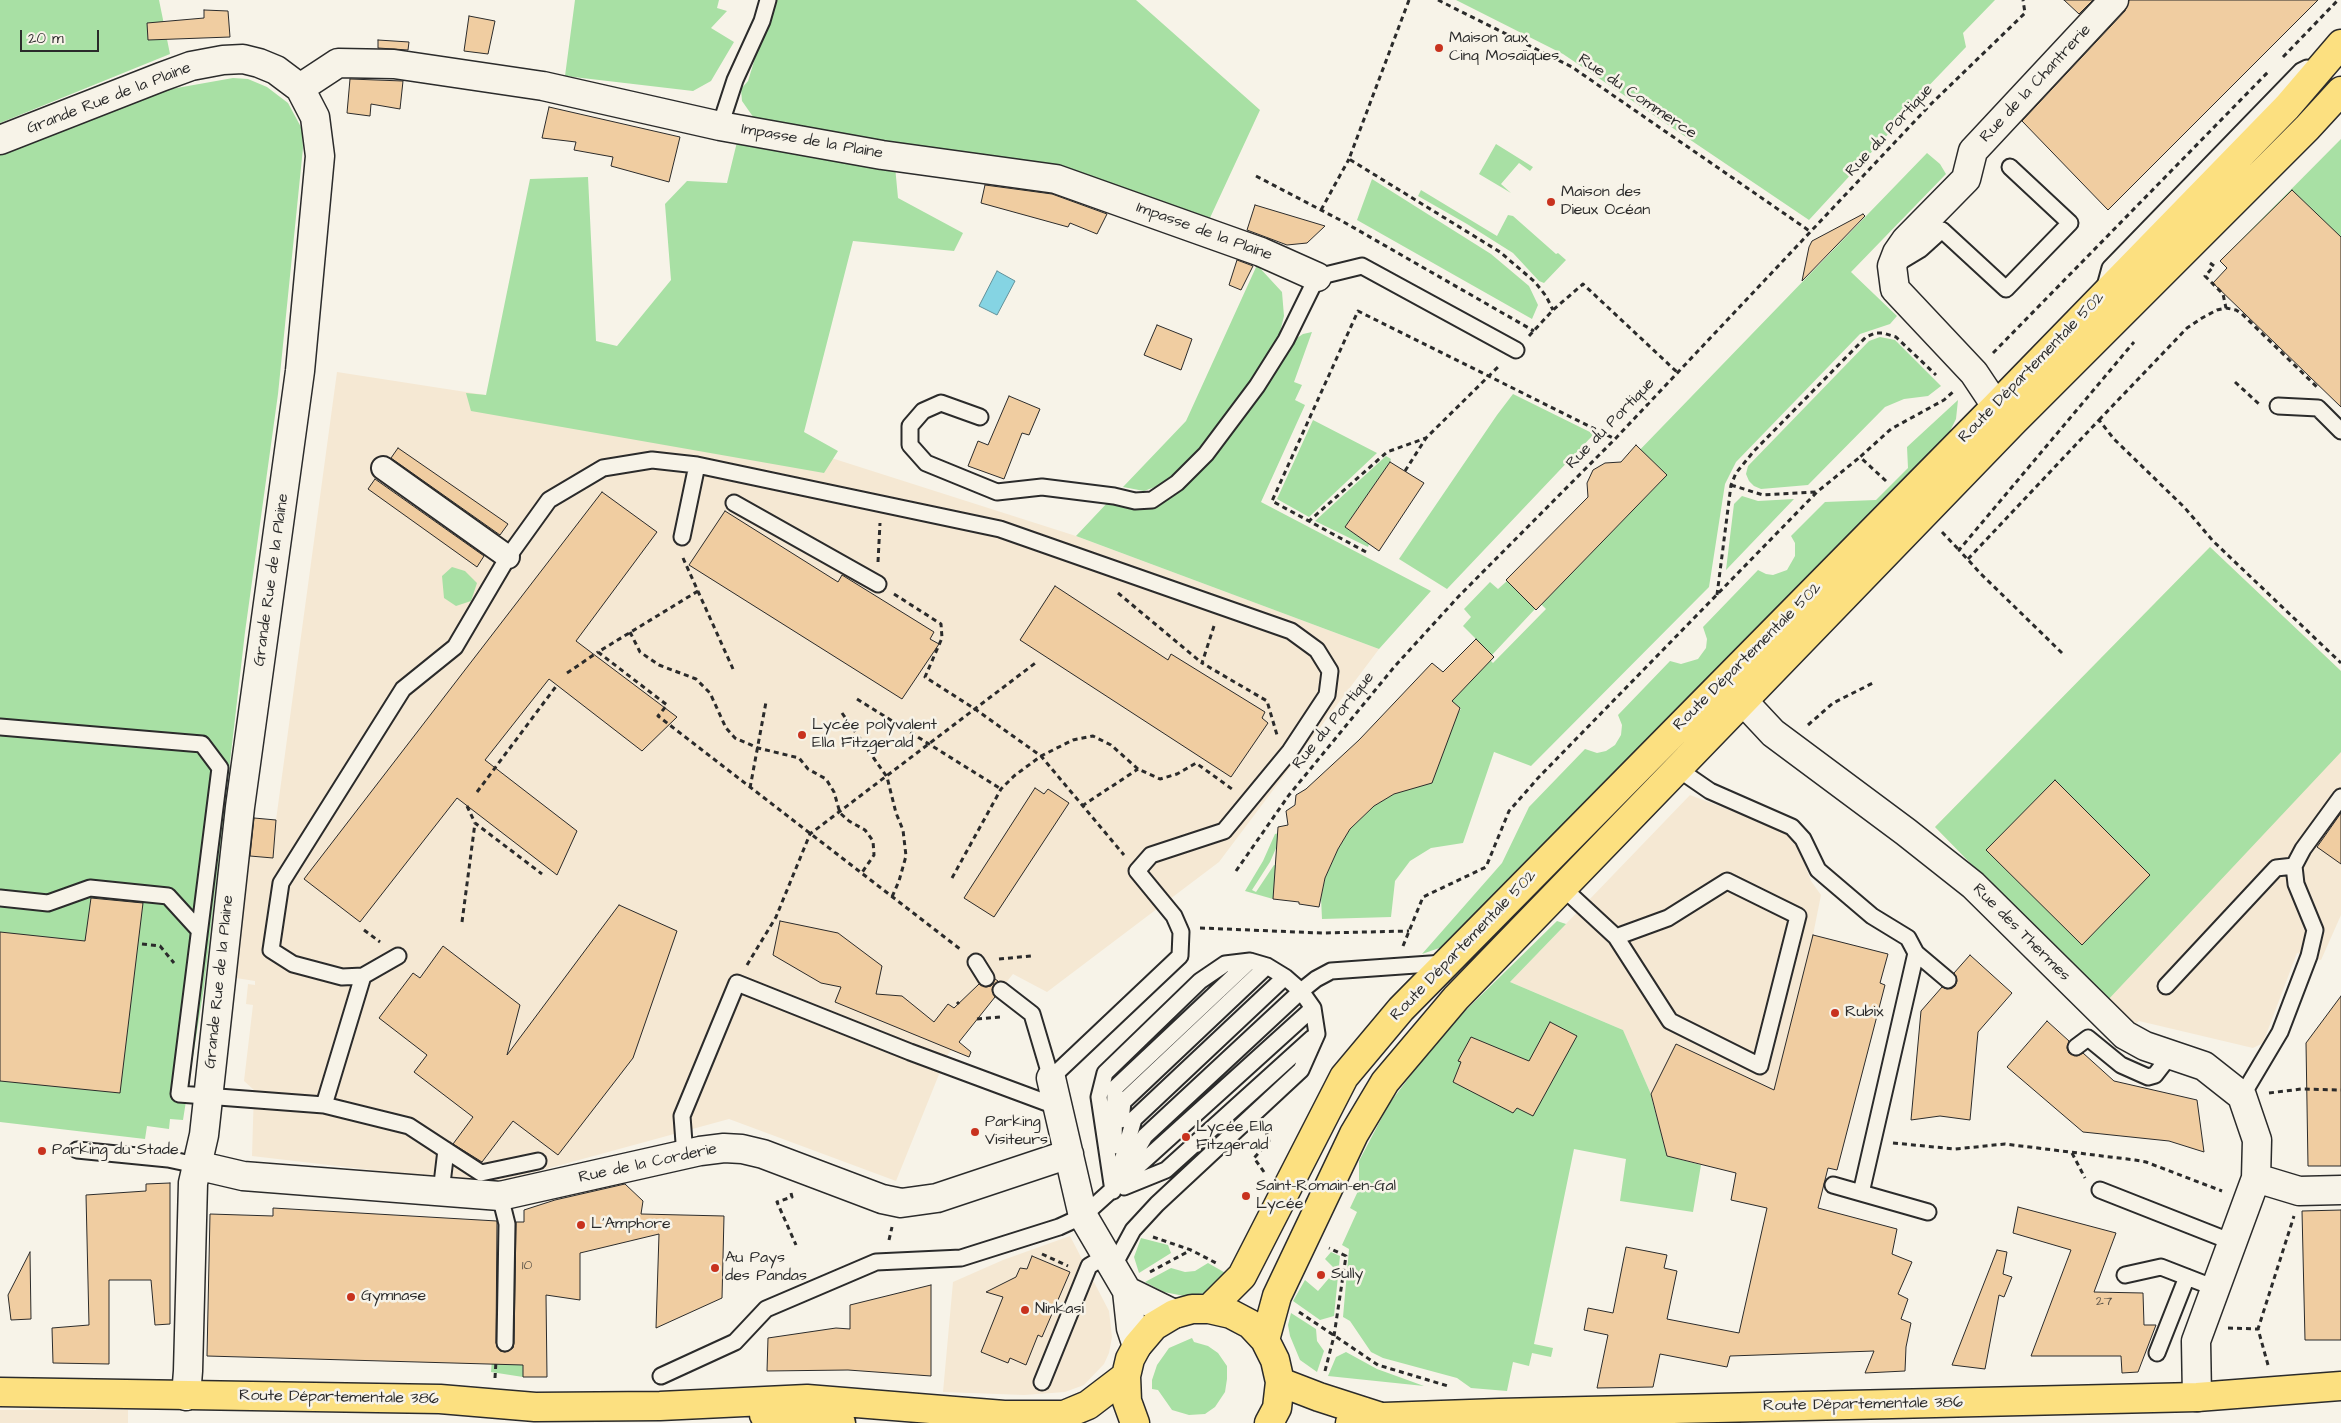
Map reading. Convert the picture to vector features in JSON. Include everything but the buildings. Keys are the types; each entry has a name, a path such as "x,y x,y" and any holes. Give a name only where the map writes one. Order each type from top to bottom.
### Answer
{"main road":[{"name":"Route Départementale 502","path":"1209,1309 1242,1276 1344,1077 1401,1009 1996,406 2287,107 2335,51"},
{"name":"Route Départementale 502","path":"1265,1340 1276,1296 1315,1211 1354,1134 1386,1082 1456,998 1744,702 2012,422 2307,128 2341,91"},
{"path":"1135,1423 1127,1401 1126,1376 1130,1359 1137,1346 1154,1326 1174,1314 1192,1309 1209,1309 1237,1317 1250,1324 1265,1340 1275,1360 1280,1382 1277,1408 1269,1423"},
{"name":"Route Départementale 386","path":"0,1392 440,1399 535,1407 678,1405 807,1399 1004,1415 1064,1415 1088,1405 1126,1376"},
{"name":"Route Départementale 386","path":"1280,1382 1384,1418"},
{"name":"Route Départementale 386","path":"1350,1423 1384,1418 1566,1417 2197,1397 2341,1386"},
{"name":"Route Départementale 386","path":"678,1405 841,1423"},
{"path":"1038,1423 1064,1415"}],"street":[{"name":"Rue de la Chantrerie","path":"1892,266 1897,252 1906,240 1966,179 1973,151 2114,0"},
{"name":"Grande Rue de la Plaine","path":"0,140 191,66 223,60 243,59 276,70 300,88 315,116 319,166 300,372 240,807 204,1135 193,1183 186,1396"},
{"name":"Impasse de la Plaine","path":"300,88 338,63 394,64 543,86 720,126 882,156 1056,179 1261,252 1317,277"},
{"path":"1892,266 1895,289 1974,373 1996,406"},
{"path":"383,468 508,557"},
{"path":"1744,702 1739,688 1846,576 1881,523"},
{"name":"Rue des Thermes","path":"1744,702 1772,733 1906,832 1973,885 2125,1035 2145,1046 2204,1066 2242,1096"},
{"path":"1052,1078 1083,1216 1127,1292 1131,1328 1137,1346"},
{"path":"2197,1397 2196,1341 2252,1189 2257,1140 2242,1096"},
{"name":"Rue de la Corderie","path":"196,1165 243,1176 500,1196 724,1148 742,1149 763,1154 882,1199 901,1203 937,1198 1069,1154"},
{"path":"2252,1189 2341,1190"},
{"path":"1127,1292 1174,1314"}],"lane":[{"path":"720,126 734,80 762,21 768,0"},
{"path":"1892,266 1921,249 1942,230 2006,289 2070,223 2010,167"},
{"path":"980,417 941,402 923,411 910,426 910,445 926,463 997,492 1042,487 1114,496 1135,501 1152,500 1177,483 1206,454 1251,393 1286,340 1317,277 1362,266 1516,350"},
{"path":"2278,406 2318,408 2341,431"},
{"path":"398,956 363,976 342,977 293,964 271,950 281,883 403,689 455,647 508,557 549,500 603,468 652,460 697,465 1000,529 1291,630 1317,650 1330,671 1327,695 1290,751 1224,831 1151,856 1137,871 1174,916 1181,932 1180,956 1052,1078 1032,1014 1001,990"},
{"path":"682,537 697,465"},
{"path":"734,503 878,584"},
{"path":"0,727 202,744 220,768 179,1094 324,1105 410,1126 481,1173 538,1161"},
{"path":"1678,769 1710,791 1792,827 1803,839 1818,870 1872,916 1908,938 1916,953 1948,980"},
{"path":"2242,1096 2280,1032 2309,956 2314,930 2296,884 2294,866 2303,849 2341,797"},
{"path":"2166,986 2276,868 2294,866"},
{"path":"1563,888 1616,937 1670,1021 1760,1066 1798,916 1727,881 1668,918 1616,937"},
{"path":"0,898 48,903 90,888 168,896 199,930"},
{"path":"1861,1193 1916,953"},
{"path":"1042,1382 1089,1266 1110,1261 1157,1204 1301,1070 1317,1034 1313,1008 1301,991 1285,977 1267,966 1250,961 1115,1088 1113,1191"},
{"path":"976,962 986,978"},
{"path":"1113,1191 1145,1136 1301,991 1331,971 1448,962"},
{"path":"1113,1191 1123,1102 1267,966"},
{"path":"324,1105 363,976"},
{"path":"1113,1191 1134,1118 1285,977"},
{"path":"684,1156 682,1116 737,983 910,1052 1058,1107"},
{"path":"661,1376 735,1342 766,1309 876,1262 961,1258 1034,1235 1083,1216 1113,1191 1313,1008"},
{"path":"1113,1191 1166,1170 1317,1034"},
{"path":"2076,1047 2088,1038 2121,1065 2148,1077 2155,1075 2172,1054"},
{"path":"77,1150 168,1159 196,1165"},
{"path":"440,1192 446,1150"},
{"path":"1833,1185 1928,1212"},
{"path":"2100,1190 2232,1242"},
{"path":"500,1196 507,1224 505,1343"},
{"path":"2125,1275 2161,1267 2215,1288"},
{"path":"2157,1353 2188,1277"}],"path":[{"path":"1321,210 1349,159 1409,0"},
{"name":"Rue du Commerce","path":"1438,0 1572,67 1811,232"},
{"name":"Rue du Portique","path":"1236,871 1289,795 1395,666 1459,596 1615,439 1930,105 2024,13 2023,0"},
{"path":"2276,63 2338,0"},
{"path":"1395,967 1422,897 1486,867 1509,811 1538,778 1817,492 1891,429 1944,400 1974,373 2270,70"},
{"path":"1349,159 1500,252 1536,282 1553,310"},
{"path":"1256,176 1321,210 1534,331"},
{"path":"2214,266 2204,276 2223,294 2226,308"},
{"path":"1405,471 1426,438 1516,350 1553,310 1583,284 1678,372"},
{"path":"1968,559 2188,328 2217,310 2226,308 2236,310 2242,314 2324,394"},
{"path":"1366,552 1272,501 1358,311 1615,439"},
{"path":"1717,595 1731,486 1736,473 1748,457 1866,337 1874,333 1883,333 1896,337 1939,378"},
{"path":"1959,550 2135,340"},
{"path":"1946,385 1953,392"},
{"path":"2099,420 2114,439 2185,508 2213,541 2341,663"},
{"path":"1308,522 1387,452 1426,438"},
{"path":"1860,457 1891,485"},
{"path":"1731,486 1763,495 1817,492"},
{"path":"880,504 878,584 941,624 942,638 926,677 1041,756 1137,871"},
{"path":"1937,527 2062,653"},
{"path":"682,537 683,562 733,669"},
{"path":"1112,589 1202,663 1267,701 1276,732 1290,751"},
{"path":"567,673 698,591"},
{"path":"1202,663 1221,606"},
{"path":"630,632 640,652 652,660 696,679 710,693 726,728 735,738 758,748 799,758 808,769 826,779 834,792 840,813 848,821 865,830 873,841 874,855 861,874"},
{"path":"598,652 667,705 658,716 976,962 1031,956"},
{"path":"737,983 776,917 810,834 840,813 1038,660"},
{"path":"1787,744 1833,703 1873,683"},
{"path":"477,792 557,685"},
{"path":"856,700 1001,789"},
{"path":"750,788 766,702"},
{"path":"842,713 887,777 896,813 903,830 906,856 892,897"},
{"path":"952,878 1001,789 1014,776 1041,756 1072,740 1093,736 1111,745 1138,769 1160,779 1177,774 1196,763 1248,801"},
{"path":"1082,806 1138,769"},
{"path":"467,806 476,823 542,874"},
{"path":"462,922 476,823"},
{"path":"1181,932 1190,928 1322,933 1409,932"},
{"path":"2290,1090 2341,1090"},
{"path":"1264,1172 1254,1158 1269,1141 1268,1138"},
{"path":"1873,1141 1955,1149 2005,1144 2072,1152 2146,1162 2252,1189"},
{"path":"2072,1152 2082,1175 2100,1190"},
{"path":"790,1190 792,1197 777,1202 796,1245"},
{"path":"2266,1391 2268,1366 2258,1330 2296,1210 2299,1191"},
{"path":"1034,1235 1041,1253 1074,1268 1083,1279"},
{"path":"1319,1397 1334,1336 1346,1256 1327,1247"},
{"path":"1127,1292 1142,1276 1191,1250"}],"shaded area":[{"name":"Lycée polyvalent Ella Fitzgerald","path":"337,372 775,440 1076,536 1379,649 1219,862 1047,992 1013,974 946,1057 896,1181 729,1119 491,1184 252,1156 254,1090 244,1081 253,1005 246,1004 248,984 255,985 255,981 236,978 248,856 273,858 276,820"},
{"path":"2210,547 2341,671 2341,915 2321,960 2297,953 2263,1043 2253,1048 2139,1021 2133,1026 2106,1002 1935,827"},
{"path":"1690,795 1785,831 1801,853 1811,881 1821,895 1813,935 1888,954 1880,983 1885,985 1837,1170 1828,1168 1797,1292 1750,1280 1767,1208 1737,1169 1715,1168 1667,1156 1650,1092 1623,1030 1510,982"},
{"path":"1070,1236 1109,1311 1112,1337 1109,1353 1104,1364 1084,1385 1065,1392 1024,1395 943,1392 953,1282 1003,1260"},
{"path":"0,1410 128,1410 128,1423 0,1423"}],"green space":[{"path":"0,0 159,0 170,54 0,123"},
{"path":"575,0 719,0 717,8 727,11 711,28 734,42 711,81 693,91 565,76"},
{"path":"773,0 1136,0 1260,110 1209,220 878,146 756,121 742,101 741,89 748,81"},
{"path":"1456,0 1995,0 1963,33 1966,47 1894,122 1891,131 1809,220 1563,54"},
{"path":"233,78 248,79 267,87 288,103 302,129 303,148 278,394 245,632 204,987 183,1120 170,1119 169,1129 147,1126 145,1139 0,1122 0,153 171,89"},
{"path":"2341,139 2341,368 2220,261"},
{"path":"737,142 895,166 898,198 963,233 954,251 853,241 804,432 838,451 824,473 471,411 466,393 486,395 530,179 588,177 596,341 617,346 671,280 665,204 687,181 727,183"},
{"path":"1496,144 1533,167 1530,171 1519,163 1501,184 1511,193 1479,174"},
{"path":"1927,153 1940,164 1946,174 1851,272 1897,316 1890,324 1860,334 1736,462 1725,484 1709,587 1531,766 1494,752 1463,843 1431,848 1410,861 1395,881 1391,917 1322,919 1321,898 1325,878 1338,849 1350,829 1374,806 1394,794 1413,787 1448,724 1461,709 1451,701 1490,660 1493,663 1546,609 1541,604 1667,475 1663,471 1514,580"},
{"path":"1372,179 1491,254 1529,286 1538,305 1532,319 1357,220"},
{"path":"1421,190 1497,236 1508,215 1513,216 1556,254 1558,253 1566,260 1544,283 1539,281 1513,253 1418,196"},
{"path":"1257,265 1282,292 1284,316 1279,336 1252,382 1201,449 1176,475 1163,484 1144,491 1123,487 1186,421"},
{"path":"1312,332 1294,382 1302,385 1295,400 1305,405 1261,502 1431,591 1379,649 1076,536 1109,501 1133,509 1154,507 1291,342 1303,334"},
{"path":"1880,337 1895,340 1941,386 1928,396 1904,399 1885,407 1808,485 1761,489 1754,486 1746,474 1748,466 1869,341"},
{"path":"1513,394 1594,434 1447,589 1399,559"},
{"path":"1958,400 1956,419 1946,439 1448,945 1422,954 1502,863 1529,807 1585,749 1597,753 1606,751 1615,745 1621,735 1622,725 1618,715 1670,661 1681,664 1698,659 1706,648 1707,639 1703,627 1758,570 1773,575 1787,570 1795,556 1795,543 1791,536 1825,502 1876,500 1908,468 1907,447"},
{"path":"1313,420 1377,453 1309,517 1277,499"},
{"path":"1386,456 1391,459 1390,462 1345,527 1369,544 1368,547 1315,521"},
{"path":"1742,496 1758,501 1794,499 1726,570 1734,504"},
{"path":"2210,547 2341,671 2341,752 2106,1002 1935,827"},
{"path":"452,567 465,571 477,583 471,601 456,606 444,598 442,576"},
{"path":"1507,581 1535,609 1492,655 1463,626 1471,617 1464,609 1490,582 1498,589"},
{"path":"1283,832 1270,862 1252,890 1256,892 1274,865 1279,866 1273,899 1245,891 1263,861 1275,834"},
{"path":"1557,921 1566,924 1510,982 1623,1030 1650,1092 1667,1156 1701,1165 1693,1212 1620,1201 1626,1159 1574,1149 1534,1344 1553,1348 1551,1357 1532,1353 1529,1366 1513,1362 1507,1391 1471,1388 1457,1378 1383,1358 1371,1352 1350,1321 1343,1317 1349,1249 1342,1245 1357,1212 1350,1208 1359,1189 1359,1161 1389,1104 1417,1067 1463,1013"},
{"path":"1141,1238 1168,1245 1171,1253 1139,1273 1134,1257"},
{"path":"1331,1252 1340,1256 1334,1316 1320,1320 1293,1301 1305,1280 1318,1291 1336,1270 1325,1259"},
{"path":"1208,1263 1229,1275 1206,1293 1184,1296 1164,1292 1145,1282 1171,1268 1185,1272 1195,1271"},
{"path":"1291,1313 1316,1329 1317,1341 1324,1351 1317,1372 1300,1360 1290,1336 1288,1325"},
{"path":"1192,1338 1194,1342 1208,1346 1218,1353 1227,1366 1225,1392 1215,1407 1205,1414 1189,1415 1172,1410 1158,1390 1152,1389 1152,1380 1157,1365 1169,1348"},
{"path":"523,1345 523,1377 491,1372 493,1347"},
{"path":"1346,1352 1377,1369 1424,1386 1328,1376 1336,1357"}],"water":[{"path":"997,271 1015,281 997,315 979,306"}],"place":[{"name":"Maison aux Cinq Mosaïques","path":"1439,48"},
{"name":"Maison des Dieux Océan","path":"1551,202"},
{"name":"Lycée polyvalent Ella Fitzgerald","path":"802,735"},
{"name":"Rubix","path":"1835,1013"},
{"name":"Parking Visiteurs","path":"975,1132"},
{"name":"Lycée Ella Fitzgerald","path":"1186,1137"},
{"name":"Parking du Stade","path":"42,1151"},
{"name":"Saint-Romain-en-Gal Lycée","path":"1246,1196"},
{"name":"L'Amphore","path":"581,1225"},
{"name":"Au Pays des Pandas","path":"715,1268"},
{"name":"Sully","path":"1321,1275"},
{"name":"Gymnase","path":"351,1297"},
{"name":"Ninkasi","path":"1025,1310"}]}
